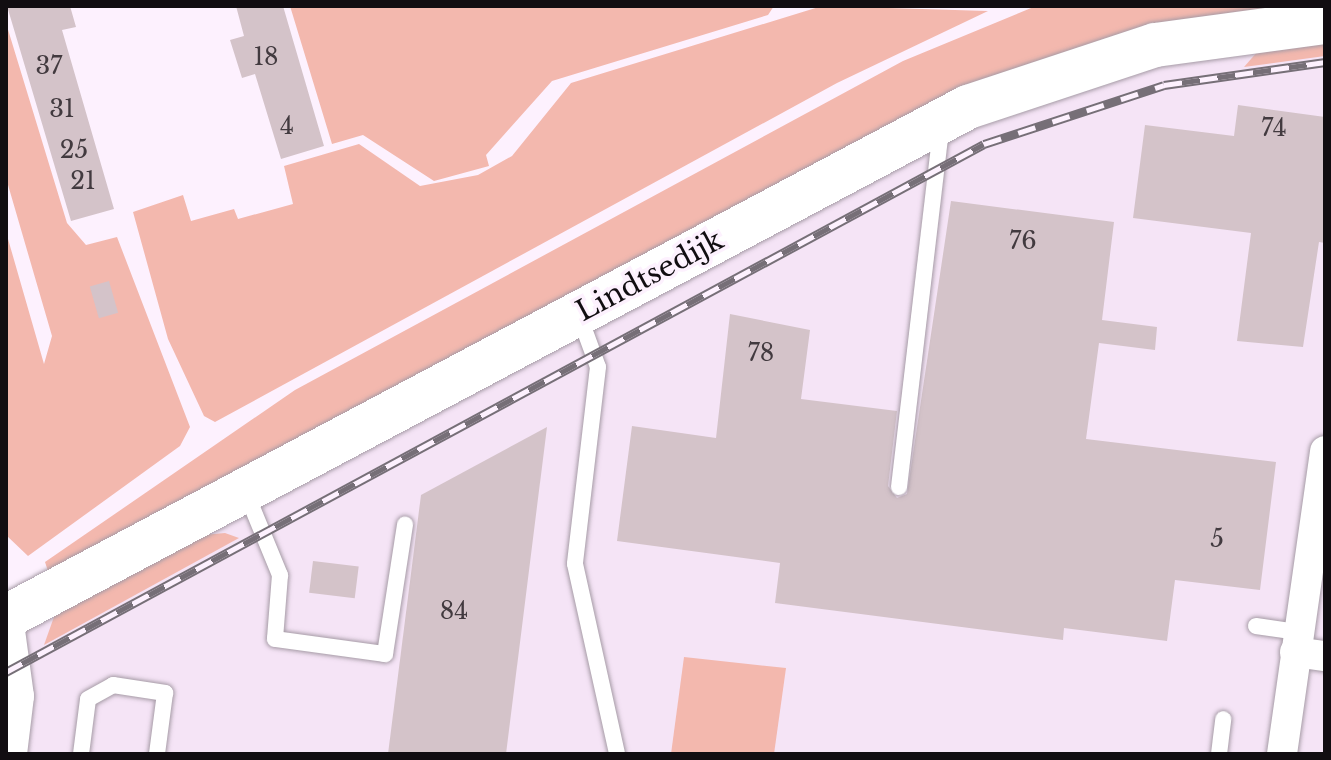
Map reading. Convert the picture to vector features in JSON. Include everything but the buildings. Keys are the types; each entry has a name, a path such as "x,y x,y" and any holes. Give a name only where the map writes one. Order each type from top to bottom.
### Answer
{"main road":[{"name":"Lindtsedijk","path":"7,614 247,495 941,120 1117,55 1325,22"}],"street":[{"path":"1282,754 1325,451"},
{"path":"7,614 19,696 12,754"},
{"path":"1296,642 1325,656"}],"lane":[{"path":"899,487 942,164 941,120"},
{"path":"579,315 598,367 575,564 617,754"},
{"path":"247,495 280,575 275,639 385,654 405,525"},
{"path":"1256,626 1296,642"},
{"path":"81,754 88,699 113,685 165,693 157,754"},
{"path":"1219,754 1223,719"}],"shaded area":[{"path":"290,6 774,6 768,15 552,81 486,155 489,166 434,181 363,135 332,144"},
{"path":"822,6 988,11 837,83 215,422 204,416 168,339 133,212 183,195 191,221 234,209 238,219 293,204 284,166 359,144 420,186 478,175 512,156 571,83"},
{"path":"1036,6 1325,6 1181,25 48,571 45,562 295,390 903,61"},
{"path":"1325,15 1325,754 6,754 6,604 1117,42"},
{"path":"6,23 67,223 86,245 117,237 190,427 180,446 28,556 6,535 6,232 44,364 52,336 6,178"},
{"path":"1325,38 1325,56 1244,67 1258,51"},
{"path":"225,533 239,538 44,645 55,614 203,535"},
{"path":"684,657 786,668 774,754 671,754"}],"railway":[{"path":"6,672 984,144 1164,85 1325,62"}]}
